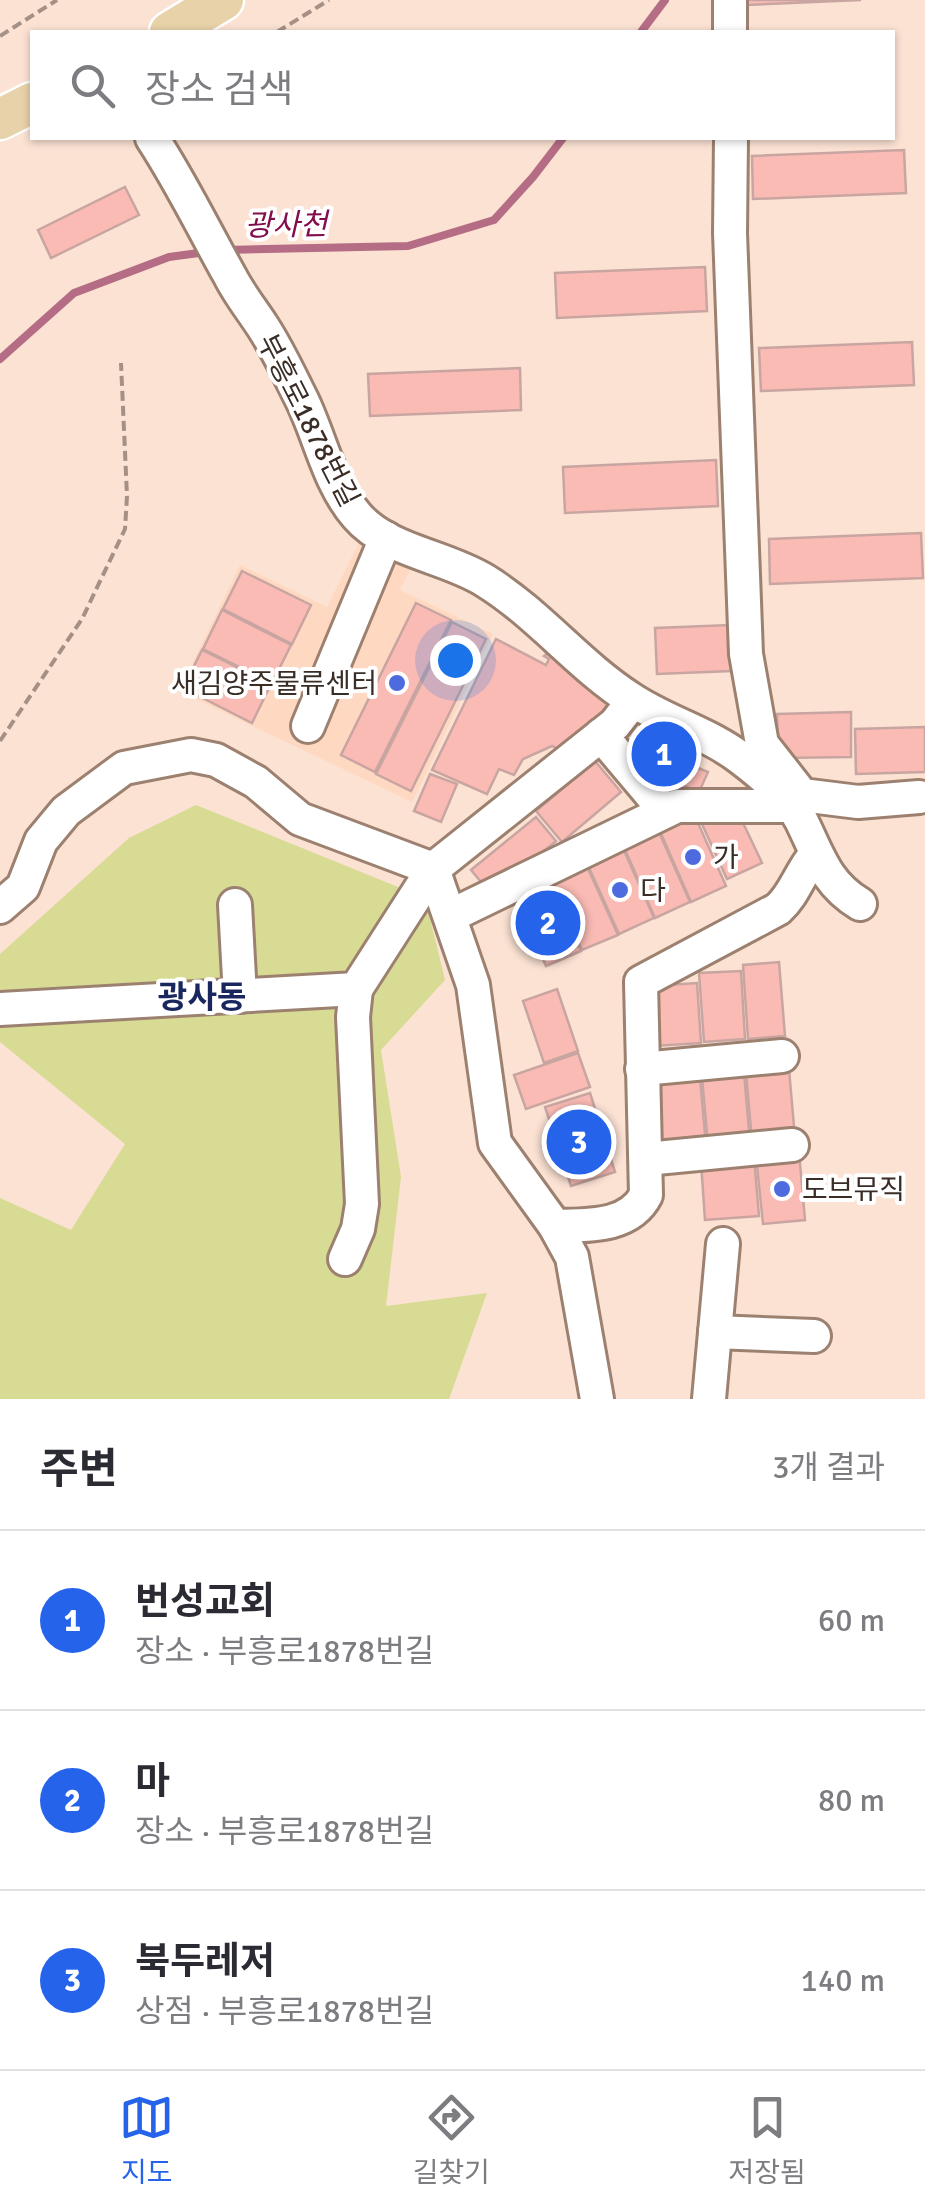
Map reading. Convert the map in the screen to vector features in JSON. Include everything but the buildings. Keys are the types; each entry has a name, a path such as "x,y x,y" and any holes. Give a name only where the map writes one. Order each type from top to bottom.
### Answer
{"main road":[{"path":"173,30 223,0"},
{"path":"0,119 30,104"}],"street":[{"path":"730,0 730,30"},
{"name":"부흥로1878번길","path":"153,140 208,231 230,277 266,330 348,503 368,527 484,580 516,602 583,664 633,701 727,747 790,806 842,894 860,904"},
{"path":"731,140 730,233 746,654 762,744 802,795 858,802 919,797"},
{"path":"308,726 386,538"},
{"path":"345,1259 358,1228 362,1204 353,1018 356,989 434,869 601,735 627,712 633,701"},
{"path":"601,735 665,811"},
{"path":"0,907 22,887 41,841 66,811 124,768 191,755 216,760 256,782 300,819 434,869"},
{"path":"450,916 685,804 790,806"},
{"path":"555,1226 607,1224 632,1212 646,1195 641,982 778,909 816,855"},
{"path":"434,869 472,986 495,1143 555,1226 572,1257 596,1399"},
{"path":"234,905 240,996"},
{"path":"0,1009 356,989"},
{"path":"642,1069 782,1056"},
{"path":"646,1158 792,1145"},
{"path":"709,1399 724,1244"},
{"path":"715,1332 814,1336"}],"path":[{"path":"0,36 57,0"},
{"path":"280,30 329,0"},
{"path":"49,5 52,13"},
{"path":"0,741 82,619 120,546 127,496 121,362"}],"shaded area":[{"path":"361,539 413,564 400,590 493,634 412,802 179,691 240,565 327,607"}],"green space":[{"path":"196,805 425,898 445,980 381,1050 401,1177 386,1306 487,1293 449,1399 0,1399 0,1198 71,1230 125,1144 0,1042 0,954 129,838"}],"waterway":[{"name":"광사천","path":"642,30 665,0"},
{"name":"광사천","path":"225,250 408,246 494,220 561,140"},
{"name":"광사천","path":"0,359 74,293 169,257 206,252"}],"place":[{"name":"새김양주물류센터","path":"397,683"},
{"name":"번성교회","path":"664,754"},
{"name":"가","path":"693,857"},
{"name":"다","path":"620,890"},
{"name":"마","path":"548,923"},
{"name":"북두레저","path":"579,1142"},
{"name":"도브뮤직","path":"782,1189"}],"district":[{"name":"광사동","path":"202,997"}]}
